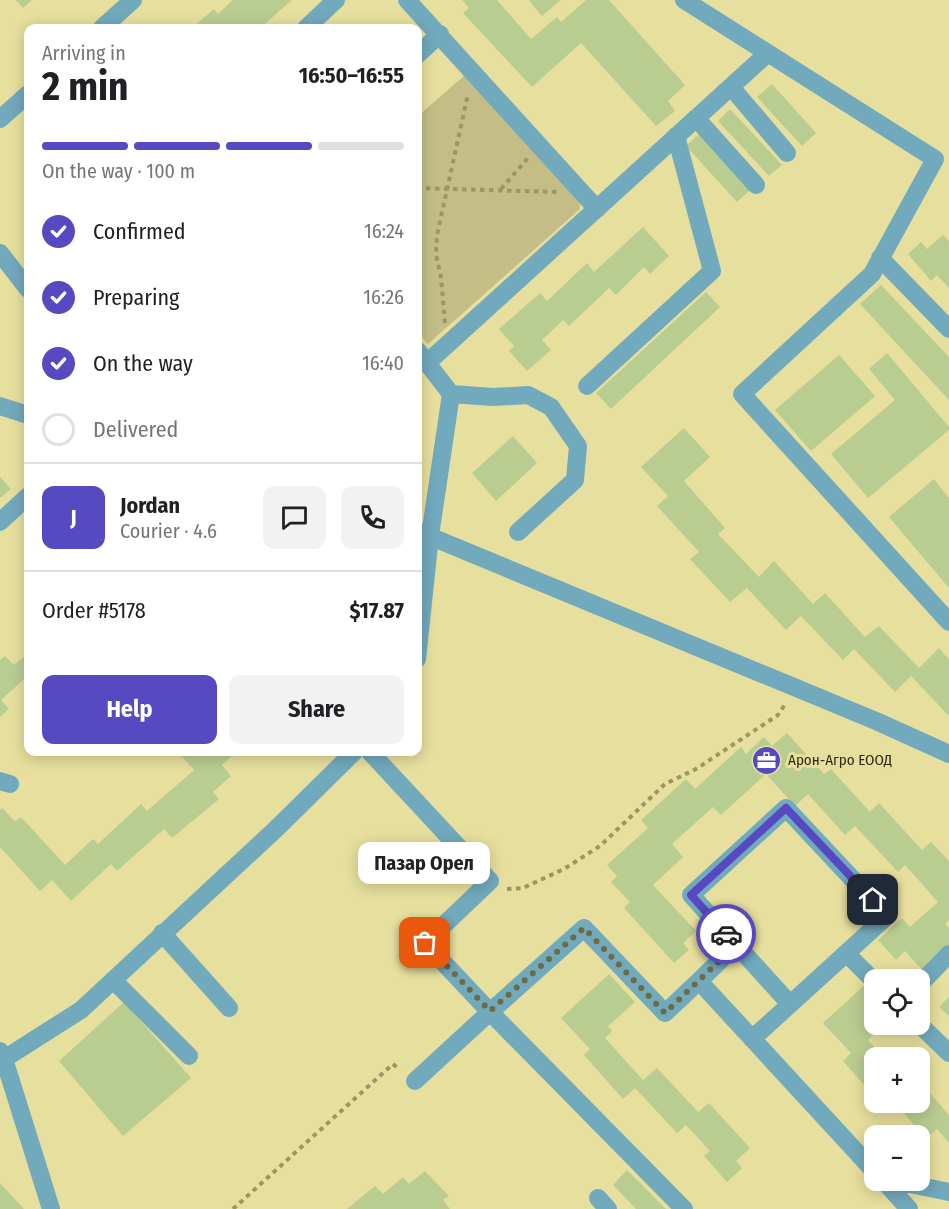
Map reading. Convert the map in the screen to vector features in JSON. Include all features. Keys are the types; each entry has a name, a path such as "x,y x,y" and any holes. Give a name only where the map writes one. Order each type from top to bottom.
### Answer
{"street":[{"path":"115,24 133,0"},
{"path":"310,24 336,0"},
{"path":"407,0 597,208"},
{"path":"684,0 935,159 872,273 741,394 949,622"},
{"path":"422,50 440,34"},
{"path":"518,532 575,480 578,446 551,407 528,395 493,397 451,394 422,356 454,338 768,53"},
{"path":"731,87 787,153"},
{"path":"0,119 24,98"},
{"path":"696,118 756,185"},
{"path":"587,386 712,272 676,136"},
{"path":"0,253 24,284"},
{"path":"880,258 949,329"},
{"path":"422,555 423,534 451,394"},
{"path":"0,406 24,414"},
{"path":"0,522 24,500"},
{"path":"423,534 797,688 949,754"},
{"path":"51,1209 2,1055 81,1010 277,828 350,756"},
{"path":"374,756 490,881 425,943 684,1209"},
{"path":"752,1039 887,915 786,808 691,895 790,1004"},
{"path":"415,1081 584,928 665,1013 736,945"},
{"path":"162,933 229,1008"},
{"path":"846,953 864,971"},
{"path":"930,974 949,954"},
{"path":"113,980 189,1056"},
{"path":"699,981 864,1160"},
{"path":"930,1035 949,1053"},
{"path":"930,1188 949,1192"},
{"path":"893,1191 909,1209"}],"path":[{"path":"454,338 445,327 441,278 436,254 437,235 470,82 477,76"},
{"path":"501,190 541,146"},
{"path":"422,188 569,193 576,186"},
{"path":"490,881 506,889 523,888 564,869 600,846 665,784 696,769 778,715 797,688"},
{"path":"233,1209 393,1065 415,1081"}],"shaded area":[{"path":"466,74 579,199 580,209 428,344 422,337 422,113"}],"building":[{"path":"16,0 32,0 23,8"},
{"path":"233,0 292,0 265,24 197,24 214,9 218,14"},
{"path":"462,0 497,0 531,39 557,17 561,22 586,0 609,0 685,85 668,101 675,111 656,126 581,43 532,87 463,13 469,8"},
{"path":"529,0 561,0 542,16"},
{"path":"772,84 816,133 802,146 757,97"},
{"path":"730,109 782,165 769,176 718,121"},
{"path":"699,134 750,190 737,202 686,146"},
{"path":"643,227 669,256 650,274 644,267 616,295 609,288 569,326 563,320 542,340 551,350 527,371 509,351 514,346 499,329 540,293 547,301 587,263 594,272"},
{"path":"943,235 949,241 949,288 937,275 931,281 908,254 921,242 927,249"},
{"path":"881,285 949,357 949,400 860,304"},
{"path":"706,292 720,307 611,409 596,393"},
{"path":"887,353 949,427 949,430 868,498 831,454 895,400 869,369"},
{"path":"839,355 875,396 811,451 775,410"},
{"path":"684,428 710,457 684,481 725,528 718,534 759,577 774,561 813,604 825,593 865,637 879,626 919,668 939,648 949,659 949,716 911,676 895,692 854,649 843,660 801,616 786,630 747,588 730,602 690,559 699,552 657,506 668,496 641,467"},
{"path":"513,436 537,463 496,501 472,473"},
{"path":"0,477 11,489 0,498"},
{"path":"934,479 949,498 949,588 889,517"},
{"path":"5,656 14,665 24,656 24,679 1,700 9,709 0,717 0,660"},
{"path":"787,733 824,774 831,769 870,812 879,803 922,850 931,842 949,861 949,920 945,924 949,928 949,947 925,969 921,969 905,951 896,960 878,940 902,918 910,927 938,902 905,865 898,872 855,826 845,835 808,794 795,806 766,774 721,815 713,807 672,844 683,857 653,885 696,931 683,943 689,950 674,963 624,908 630,902 611,882 617,876 607,865 648,828 641,820 686,779 695,789 741,747 746,754 764,737 772,746"},
{"path":"182,756 232,756 222,765 231,776 213,792 219,799 172,838 164,829 117,871 111,864 71,901 52,880 40,891 0,847 0,810 2,808 15,821 21,817 65,865 93,839 98,844 141,804 147,811 194,770"},
{"path":"609,974 635,1002 608,1026 612,1031 605,1038 643,1080 657,1068 698,1112 709,1103 750,1148 736,1161 742,1168 727,1182 704,1156 710,1151 686,1125 677,1133 635,1088 623,1099 584,1055 590,1049 561,1018"},
{"path":"864,986 864,1035 873,1035 868,1040 874,1047 864,1047 864,1085 843,1061 851,1053 823,1023"},
{"path":"949,997 949,1016 939,1007"},
{"path":"124,1002 191,1078 123,1136 59,1061"},
{"path":"930,1093 949,1115 949,1143 937,1129 930,1135 930,1125 914,1125 904,1113 930,1113"},
{"path":"627,1170 666,1209 636,1209 613,1185"},
{"path":"425,1171 449,1196 443,1200 450,1209 347,1209 375,1186 383,1194 403,1177 409,1184"},
{"path":"0,1183 24,1209 0,1209"}],"way so far":[{"path":"425,943 490,1011 584,928 665,1013 736,945 726,934"}],"place":[{"name":"Арон-Агро ЕООД","path":"767,760"},
{"name":"Пазар Орел","path":"425,943"}],"route":[{"path":"726,934 691,895 786,808 873,900"}]}
